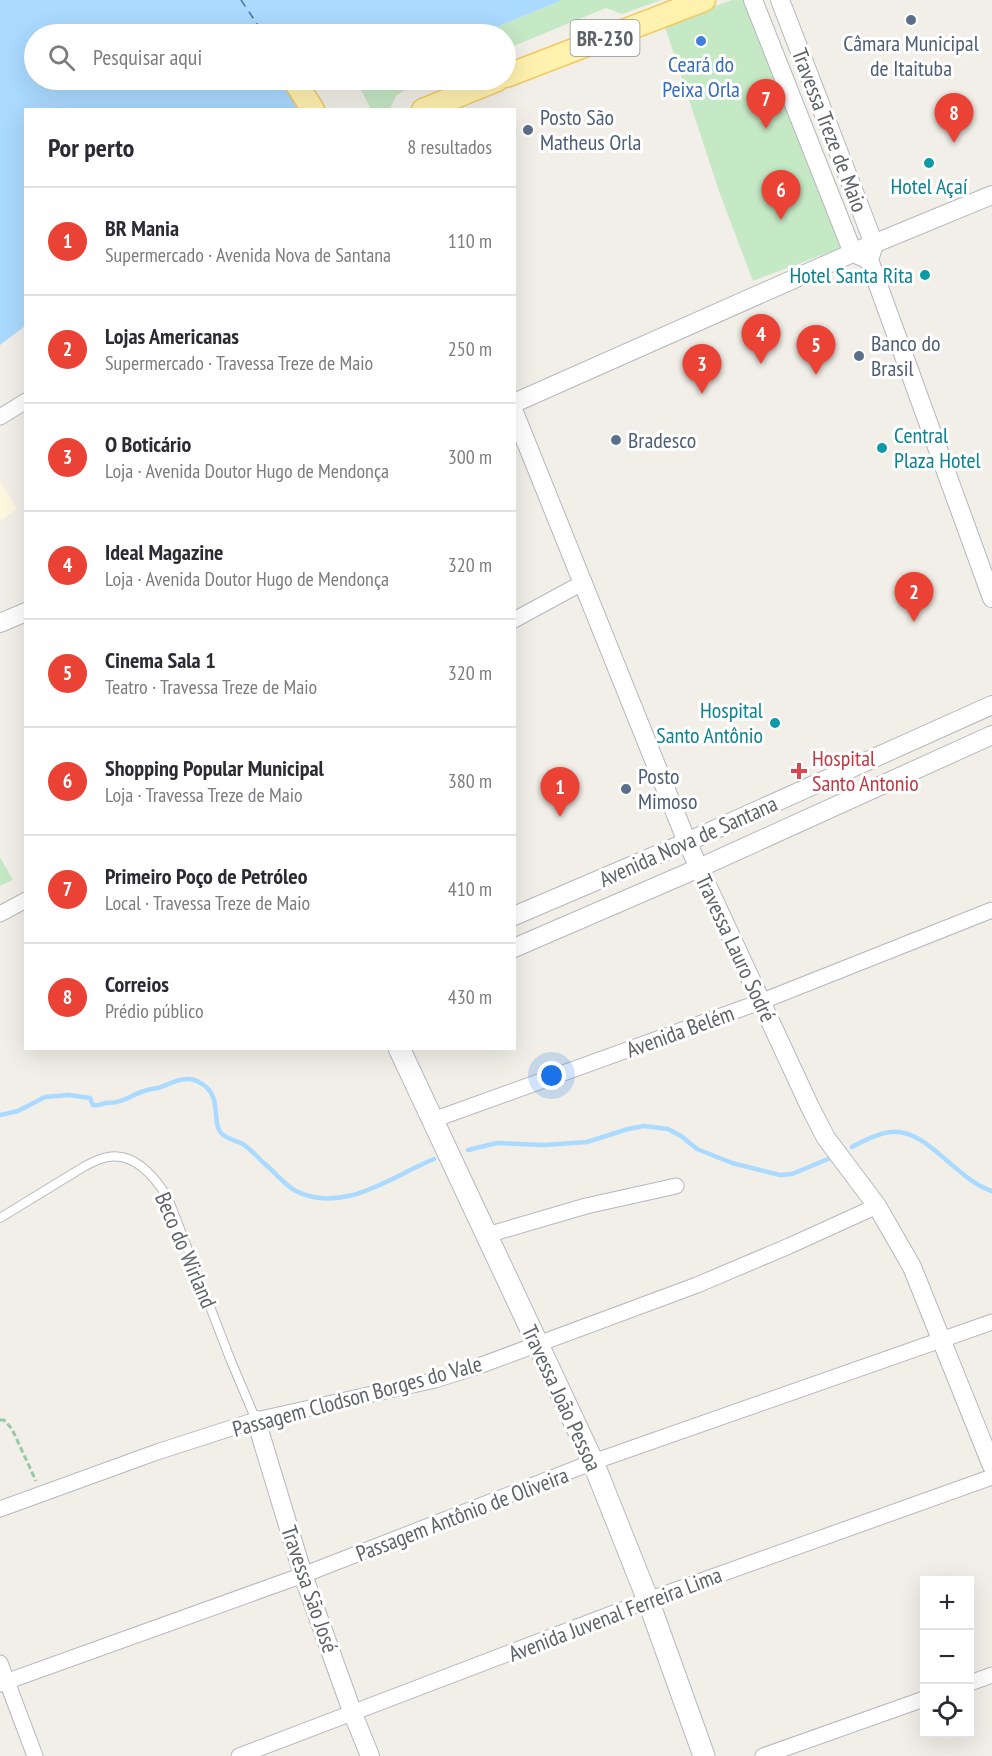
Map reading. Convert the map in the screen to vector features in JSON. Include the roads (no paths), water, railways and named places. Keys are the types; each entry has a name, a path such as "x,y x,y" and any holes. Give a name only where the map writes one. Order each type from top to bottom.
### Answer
{"main road":[{"name":"BR-230","path":"516,72 704,0"},
{"path":"300,90 312,108"},
{"path":"428,108 472,90"},
{"name":"Travessa João Pessoa","path":"400,1050 593,1462 648,1600 704,1756"}],"street":[{"name":"Travessa Treze de Maio","path":"753,0 808,139 866,252"},
{"name":"Travessa Treze de Maio","path":"780,0 830,129 866,252 992,598"},
{"path":"808,139 830,129"},
{"path":"516,402 866,252 992,195"},
{"path":"0,417 24,402"},
{"name":"Travessa Lauro Sodré","path":"516,416 687,842 802,1092 826,1138 877,1206 912,1267 992,1466"},
{"path":"516,619 584,582"},
{"path":"0,623 24,613"},
{"name":"Avenida Nova de Santana","path":"516,915 687,842 992,705"},
{"path":"931,734 942,758"},
{"name":"Avenida Nova de Santana","path":"516,947 699,868 992,735"},
{"path":"870,760 881,785"},
{"path":"560,896 571,922"},
{"path":"0,914 24,901"},
{"name":"Avenida Belém","path":"434,1120 760,1002 992,910"},
{"path":"487,1235 586,1206 676,1186"},
{"name":"Passagem Clodson Borges do Vale","path":"0,1509 157,1452 256,1420 435,1380 476,1367 697,1285 877,1206"},
{"name":"Passagem Antônio de Oliveira","path":"3,1682 303,1575 593,1462 992,1322"},
{"name":"Travessa São José","path":"256,1420 303,1575 370,1756"},
{"name":"Avenida Juvenal Ferreira Lima","path":"239,1756 648,1600 992,1477"},
{"path":"0,1663 3,1682 35,1756"},
{"path":"974,1681 992,1675"},
{"path":"763,1756 920,1700"}],"lane":[{"name":"Beco do Wirland","path":"0,1218 100,1159 116,1156 140,1165 168,1198 256,1420"}],"water":[{"path":"0,0 562,0 504,24 24,24 24,90 314,90 300,100 296,108 24,108 24,327 0,345"}],"waterway":[{"path":"0,1115 18,1111 45,1097 69,1095 90,1098 93,1105 98,1105 122,1101 144,1091 192,1079 206,1086 211,1093 221,1133 248,1148 296,1191 314,1197 331,1199 349,1196 384,1183 434,1159"},
{"path":"468,1150 497,1143 544,1145 587,1142 644,1126 668,1129 697,1149 732,1163 780,1175 792,1174 828,1159"},
{"path":"852,1147 881,1134 904,1133 917,1138 966,1177 992,1191"}],"place":[{"name":"Câmara Municipal de Itaituba","path":"911,20"},
{"name":"Ceará do Peixa Orla","path":"701,41"},
{"name":"Primeiro Poço de Petróleo","path":"766,129"},
{"name":"Posto São Matheus Orla","path":"528,130"},
{"name":"Correios","path":"954,143"},
{"name":"Hotel Açaí","path":"929,163"},
{"name":"Shopping Popular Municipal","path":"781,220"},
{"name":"Hotel Santa Rita","path":"925,275"},
{"name":"Banco do Brasil","path":"859,356"},
{"name":"Ideal Magazine","path":"761,364"},
{"name":"Cinema Sala 1","path":"816,375"},
{"name":"O Boticário","path":"702,394"},
{"name":"Bradesco","path":"616,440"},
{"name":"Central Plaza Hotel","path":"882,448"},
{"name":"Lojas Americanas","path":"914,622"},
{"name":"Hospital Santo Antônio","path":"775,723"},
{"name":"Hospital Santo Antonio","path":"799,771"},
{"name":"Posto Mimoso","path":"626,789"},
{"name":"BR Mania","path":"560,817"}]}
